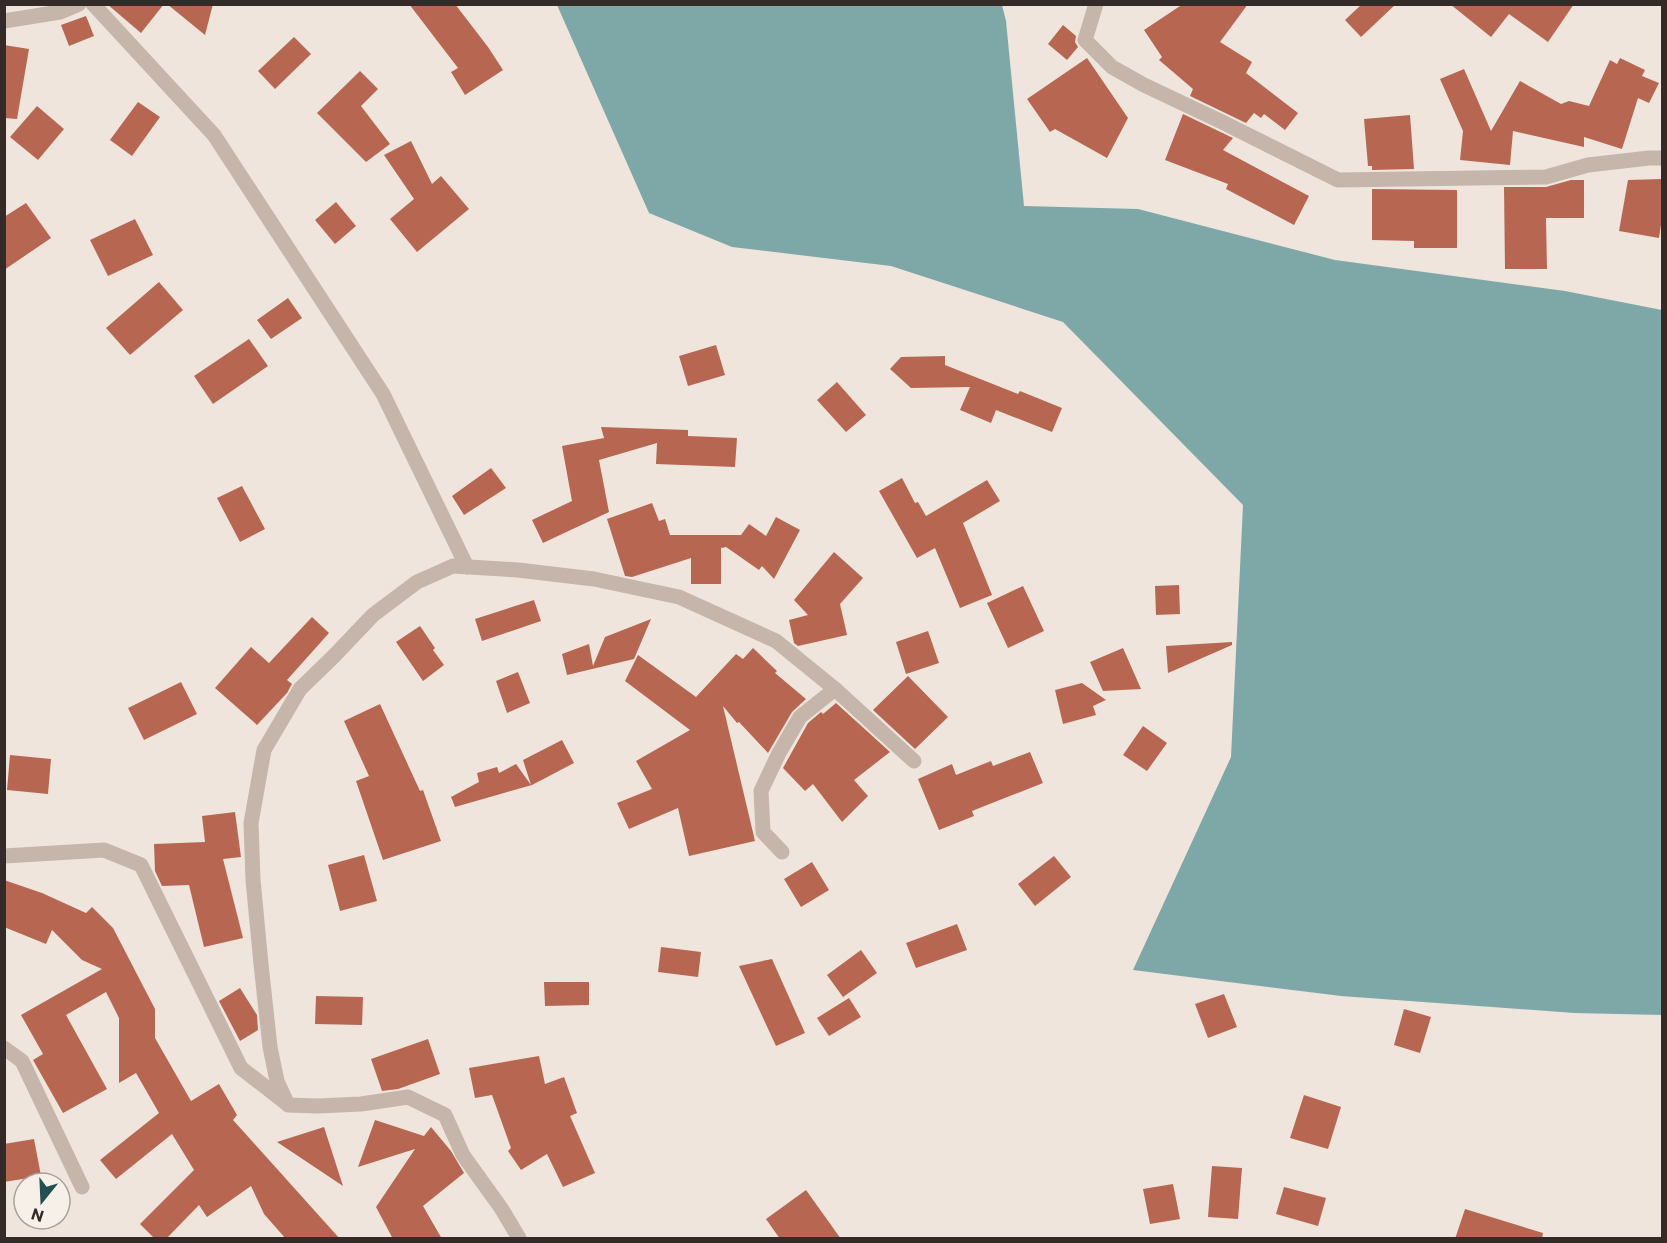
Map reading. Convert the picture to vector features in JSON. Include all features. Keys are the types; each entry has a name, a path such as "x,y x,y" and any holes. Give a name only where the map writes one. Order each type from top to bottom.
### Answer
{"street":[{"path":"4,21 60,12 80,4"},
{"path":"93,4 214,135 383,394 467,567"},
{"path":"1096,4 1085,40 1112,67 1338,180 1546,177 1588,165 1662,158"},
{"path":"288,1105 277,1082 270,1047 253,880 251,823 264,750 300,689 373,615 417,582 453,566 518,570 594,579 680,597 776,641 835,689 914,761"},
{"path":"782,852 764,832 761,790 800,717 835,689"},
{"path":"4,856 104,850 141,865 241,1068 288,1105 361,1104 408,1096 445,1115 463,1155 501,1208 519,1239"},
{"path":"4,1048 22,1061 82,1187"}],"water":[{"path":"557,5 1002,5 1006,21 1024,206 1138,209 1335,260 1565,291 1662,310 1662,1015 1574,1013 1341,996 1133,970 1231,757 1243,505 1063,322 891,266 732,247 649,213"}],"building":[{"path":"107,4 164,4 141,33"},
{"path":"167,4 213,4 205,35"},
{"path":"409,4 455,4 503,70 465,95 451,72 458,68"},
{"path":"1183,4 1248,4 1220,42 1252,62 1246,73 1298,113 1285,130 1264,114 1261,118 1254,113 1246,123 1190,96 1193,89 1159,60 1162,57 1144,30"},
{"path":"1362,4 1396,4 1361,37 1345,20"},
{"path":"1450,4 1574,4 1548,42 1509,14 1491,37"},
{"path":"86,16 94,36 69,46 61,25"},
{"path":"1063,25 1076,36 1075,42 1078,47 1067,60 1048,44"},
{"path":"294,37 311,54 275,89 258,71"},
{"path":"4,45 29,49 17,119 4,118"},
{"path":"1087,58 1128,118 1107,158 1055,129 1050,132 1027,99"},
{"path":"1620,58 1645,70 1642,76 1659,83 1649,103 1638,98 1622,149 1584,137 1584,147 1513,131 1510,165 1460,160 1463,131 1440,79 1464,69 1491,131 1520,81 1561,104 1569,101 1589,106 1610,60 1617,64"},
{"path":"360,71 378,89 361,106 390,144 366,162 317,113"},
{"path":"138,102 160,117 132,156 110,140"},
{"path":"37,106 64,129 38,160 10,137"},
{"path":"1183,114 1233,138 1223,150 1309,196 1294,225 1226,189 1228,184 1165,160"},
{"path":"1410,115 1414,169 1372,170 1372,166 1368,166 1364,119"},
{"path":"411,141 432,184 441,176 469,209 417,252 390,219 414,199 384,155"},
{"path":"1662,179 1662,218 1659,238 1619,231 1628,180"},
{"path":"1571,180 1584,180 1584,218 1546,218 1547,269 1505,269 1504,187 1546,187"},
{"path":"1372,189 1457,190 1457,248 1414,248 1414,241 1372,240"},
{"path":"336,202 356,226 335,244 315,220"},
{"path":"26,203 51,238 4,270 4,217"},
{"path":"135,219 153,255 108,276 90,240"},
{"path":"159,282 183,310 130,355 106,328"},
{"path":"288,298 302,318 271,339 257,320"},
{"path":"249,339 268,366 213,404 194,376"},
{"path":"716,345 725,375 688,386 679,356"},
{"path":"945,356 945,365 1018,394 1020,391 1062,408 1052,432 996,410 991,423 960,410 970,387 911,388 890,369 901,357"},
{"path":"837,382 866,415 846,432 817,400"},
{"path":"601,427 688,430 688,436 737,438 735,467 656,464 657,443 599,460 609,512 543,543 532,520 572,501 562,446 604,438"},
{"path":"491,468 506,488 464,515 452,496"},
{"path":"902,478 915,503 918,502 926,516 987,480 1000,501 963,523 992,595 960,608 935,548 917,558 879,491"},
{"path":"242,486 265,529 240,542 217,498"},
{"path":"652,503 659,521 665,519 670,535 741,535 749,524 766,536 776,517 800,530 774,579 762,566 759,570 726,547 721,548 721,584 691,584 691,558 632,577 625,576 607,519"},
{"path":"834,552 863,578 840,604 847,635 798,646 794,643 789,620 808,615 794,600"},
{"path":"1179,585 1180,614 1156,615 1155,586"},
{"path":"1023,586 1044,631 1008,648 987,603"},
{"path":"534,600 541,621 482,641 475,619"},
{"path":"312,617 329,633 287,680 292,684 287,693 257,725 215,688 251,647 269,663"},
{"path":"651,619 634,659 567,675 562,654 589,644 593,666 605,637"},
{"path":"420,626 444,665 423,681 396,642"},
{"path":"928,631 939,663 906,674 896,642"},
{"path":"1232,642 1232,645 1168,673 1166,646"},
{"path":"753,648 777,671 775,673 806,699 792,712 768,753 723,706 755,841 689,856 678,808 629,829 617,803 652,789 636,761 690,730 625,681 638,655 696,697 736,654 743,659"},
{"path":"1123,648 1141,689 1103,691 1090,662"},
{"path":"518,672 530,703 507,713 496,681"},
{"path":"908,676 948,717 915,749 873,710"},
{"path":"181,682 197,714 144,740 128,708"},
{"path":"1082,683 1106,700 1093,706 1096,715 1063,724 1055,690"},
{"path":"836,703 890,752 854,780 868,796 842,822 813,784 805,791 783,768 808,723"},
{"path":"380,704 420,791 423,790 441,841 383,860 356,781 369,776 344,721"},
{"path":"1143,726 1167,743 1147,771 1123,755"},
{"path":"562,740 574,763 532,785 455,807 451,797 479,782 477,773 497,767 499,773 516,764 531,785 523,760"},
{"path":"1030,752 1043,783 972,811 974,816 939,830 918,779 952,764 956,775 991,761 993,766"},
{"path":"10,755 51,759 48,794 7,790"},
{"path":"235,812 241,857 223,859 243,938 204,947 189,885 162,886 155,871 154,844 205,842 202,816"},
{"path":"364,855 377,901 340,911 328,865"},
{"path":"1054,856 1071,877 1035,906 1018,884"},
{"path":"812,862 829,890 801,907 784,879"},
{"path":"4,880 42,893 86,913 92,907 113,928 155,1009 155,1038 191,1101 219,1084 237,1115 233,1120 340,1239 286,1239 264,1214 251,1186 207,1217 199,1205 166,1239 155,1239 140,1224 194,1170 172,1134 116,1179 100,1160 159,1113 136,1073 119,1083 119,1018 106,992 66,1015 107,1089 63,1113 33,1060 43,1054 21,1015 102,969 82,960 52,930 46,944 4,927"},
{"path":"957,924 967,950 916,968 906,943"},
{"path":"661,947 701,952 698,977 658,972"},
{"path":"861,950 877,973 843,997 827,975"},
{"path":"772,959 805,1033 776,1046 739,966"},
{"path":"544,982 589,982 589,1005 545,1006"},
{"path":"240,988 257,1015 258,1030 240,1041 219,1001"},
{"path":"1224,994 1237,1027 1208,1038 1195,1004"},
{"path":"316,996 363,997 362,1025 315,1024"},
{"path":"849,998 861,1017 829,1036 817,1018"},
{"path":"1404,1009 1431,1017 1420,1053 1394,1045"},
{"path":"428,1039 440,1074 398,1089 382,1091 371,1059"},
{"path":"539,1056 545,1084 564,1077 577,1113 570,1116 595,1173 563,1187 547,1154 521,1170 508,1151 511,1148 492,1095 475,1098 469,1068"},
{"path":"1304,1095 1341,1107 1328,1149 1290,1138"},
{"path":"375,1120 424,1136 431,1127 451,1151 464,1173 423,1206 442,1239 393,1239 376,1207 415,1149 358,1167"},
{"path":"324,1127 343,1186 277,1142"},
{"path":"34,1139 40,1171 12,1171 12,1181 4,1182 4,1144"},
{"path":"1212,1166 1242,1168 1238,1219 1208,1217"},
{"path":"1173,1184 1180,1219 1150,1224 1143,1189"},
{"path":"1284,1187 1326,1198 1318,1226 1276,1214"},
{"path":"806,1190 841,1239 780,1239 766,1219"},
{"path":"1465,1209 1543,1233 1542,1239 1455,1239"}]}
